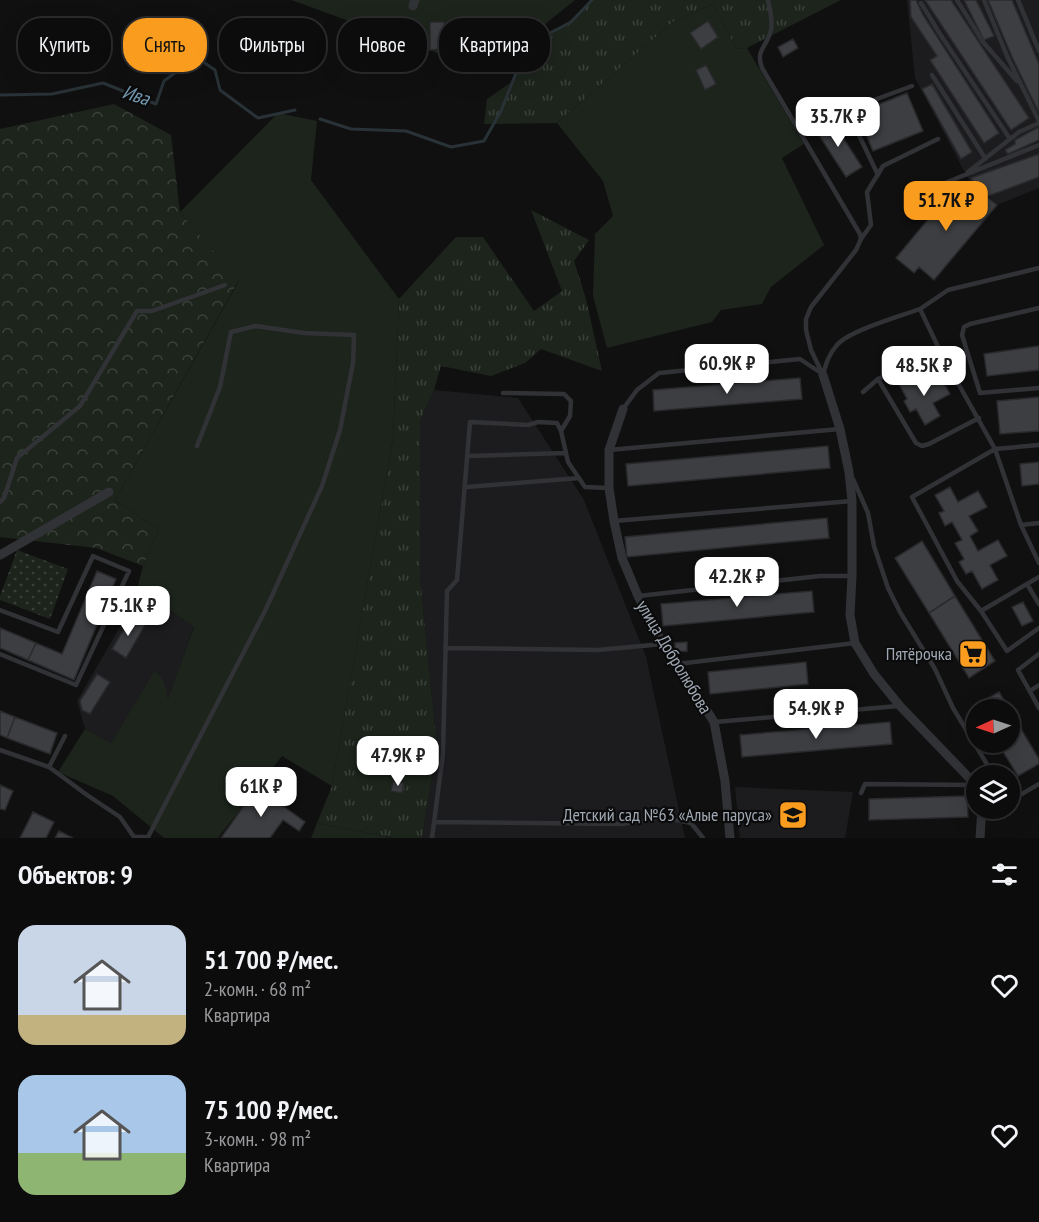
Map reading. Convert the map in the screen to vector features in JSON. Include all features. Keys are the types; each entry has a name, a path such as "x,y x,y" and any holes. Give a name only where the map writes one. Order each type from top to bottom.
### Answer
{"street":[{"path":"823,375 840,429 849,472 852,501 850,615 855,643 874,674 900,706 966,775"},
{"name":"улица Добролюбова","path":"623,409 609,450 609,488 622,558 638,596 663,644 714,722 725,781 730,838"},
{"path":"0,555 109,492"},
{"path":"980,838 981,819"}],"lane":[{"path":"768,0 772,24 759,57 762,68 858,229 861,239"},
{"path":"957,0 982,42 1021,85"},
{"path":"964,175 1019,132 1039,122 1007,56 984,0"},
{"path":"1018,0 1039,51"},
{"path":"921,3 1010,139"},
{"path":"932,75 985,158"},
{"path":"878,175 847,110 912,86"},
{"path":"823,375 811,350 806,330 806,319 810,307 856,249 871,225 867,192 883,166 938,139"},
{"path":"924,206 945,183 1039,146"},
{"path":"823,375 827,358 838,342 857,332 920,309 948,290 1039,268"},
{"path":"0,502 4,498 17,458 80,406 137,311 152,311 225,285"},
{"path":"1039,308 970,324 964,327 962,335 980,393 1039,388"},
{"path":"920,309 941,353 996,449 1022,525 1039,563"},
{"path":"0,750 49,767 120,817 134,837 148,837 265,610 322,486 340,430 353,363 354,335 304,333 256,326 231,332 220,387 197,446"},
{"path":"863,392 878,379 905,364 941,353"},
{"path":"623,409 637,390 659,374 800,359 823,375"},
{"path":"878,379 916,443 922,446 979,418"},
{"path":"503,393 564,394 571,401 570,416 561,431"},
{"path":"432,838 443,753 447,591 458,580 470,422 528,425 538,422 557,423 568,462 585,487 609,488"},
{"path":"609,450 840,429"},
{"path":"1039,445 996,449 912,497 957,581 981,611 1007,651 1039,628"},
{"path":"468,456 566,453"},
{"path":"849,472 868,513 874,546 888,588 935,669 953,708 987,765"},
{"path":"466,487 579,478"},
{"path":"614,521 852,501"},
{"path":"1022,525 1039,523"},
{"path":"0,610 58,632 93,556 129,572 76,685 0,654"},
{"path":"638,596 820,576 852,576"},
{"path":"981,611 1039,577"},
{"path":"1027,584 1039,604"},
{"path":"677,664 855,643"},
{"path":"445,648 598,650 663,644"},
{"path":"1039,654 1018,670 1039,708"},
{"path":"1030,691 1039,685"},
{"path":"714,722 900,706"},
{"path":"49,767 65,736"},
{"path":"861,794 865,784 966,785"},
{"path":"1020,795 1039,784"},
{"path":"434,822 622,824 662,817 691,823 703,838"}],"shaded area":[{"path":"907,0 1039,0 1039,188 997,205 971,184 915,78"},
{"path":"434,390 518,398 584,500 646,657 685,838 422,838 437,747 420,578 420,421"},
{"path":"160,603 194,626 168,701 164,681 155,671 111,744 85,729 77,701 133,604 144,608"},
{"name":"Детский сад №63 «Алые паруса»","path":"735,787 853,792 845,838 740,838"}],"green space":[{"path":"291,0 575,0 550,20 550,18 439,18 439,54 427,49 427,18 341,18"},
{"path":"592,0 841,0 747,48 736,49 713,4 673,22 557,123 484,124 487,99 513,81 516,72 550,72 550,33 571,22"},
{"path":"713,4 736,49 747,48 804,144 782,158 824,245 771,287 762,304 721,310 712,322 607,348 593,296 595,234 613,216 603,181 557,123 673,22"},
{"path":"114,104 171,135 180,212 239,280 115,500 159,530 143,566 96,548 0,537 0,129"},
{"path":"278,113 317,121 311,180 399,299 393,438 332,786 282,756 218,838 164,838 113,796 58,772 85,729 111,743 155,670 164,681 168,699 194,627 160,603 144,608 133,604 143,566 159,530 115,500 239,281 180,212"},
{"path":"531,210 589,240 574,261 586,299 602,371 541,349 525,363 491,376 441,366 434,390 420,421 420,578 437,747 422,838 394,838 317,823 332,786 393,438 399,299 456,237 483,237 534,311 562,291"},
{"path":"17,550 68,569 50,619 0,600"},
{"path":"317,823 393,838 311,838"}],"building":[{"path":"910,0 916,0 923,15 999,133 984,143 930,60 937,56 911,17"},
{"path":"925,0 951,0 1029,118 1011,130"},
{"path":"964,0 976,0 994,36 984,40"},
{"path":"988,0 1012,0 1039,64 1039,113 1013,59"},
{"path":"708,21 718,37 701,49 690,33"},
{"path":"430,22 439,22 439,49 430,50"},
{"path":"793,39 798,48 783,57 778,47"},
{"path":"706,65 716,84 705,90 696,70"},
{"path":"932,84 972,152 961,159 922,89"},
{"path":"907,93 923,131 873,151 857,113"},
{"path":"831,119 862,167 846,177 815,129"},
{"path":"1039,128 1039,140 1008,154 1005,150 1015,144 1015,140"},
{"path":"1039,154 1039,177 986,197 976,188 971,178"},
{"path":"971,184 997,205 934,280 919,267 914,273 896,258 948,195 956,202"},
{"path":"1039,346 1039,370 987,376 984,354"},
{"path":"916,374 924,388 941,378 950,394 933,403 940,416 925,425 916,409 910,412 904,401 907,399 899,384"},
{"path":"800,378 802,399 654,411 653,390"},
{"path":"1039,397 1039,431 1000,434 997,401"},
{"path":"828,446 830,468 628,486 626,464"},
{"path":"1039,462 1039,484 1022,486 1020,464"},
{"path":"950,487 958,502 978,491 987,507 969,516 978,531 970,536 978,551 998,540 1007,556 990,565 998,580 982,589 972,571 966,574 959,562 964,559 955,543 962,540 952,522 945,526 939,513 944,511 935,495"},
{"path":"827,518 829,538 627,557 625,537"},
{"path":"922,541 955,596 929,613 895,558"},
{"path":"97,571 116,579 74,680 28,660 36,643 62,654"},
{"path":"812,591 814,612 663,626 661,604"},
{"path":"955,596 995,661 969,678 929,613"},
{"path":"1023,602 1033,621 1022,626 1012,607"},
{"path":"131,617 145,625 126,658 112,649"},
{"path":"0,628 36,643 28,660 0,648"},
{"path":"687,642 687,651 675,652 675,643"},
{"path":"806,662 808,684 710,694 708,672"},
{"path":"97,674 110,682 90,714 82,710 80,701"},
{"path":"999,692 1003,699 987,699"},
{"path":"0,711 15,717 7,738 0,735"},
{"path":"15,717 57,733 50,754 7,738"},
{"path":"890,722 892,744 742,757 740,735"},
{"path":"1020,727 1039,759 1039,764 1020,775 1020,765 1011,765 1004,753 1020,753"},
{"path":"393,781 404,783 402,793 391,791"},
{"path":"0,785 13,791 5,810 0,809"},
{"path":"257,787 305,822 299,831 283,820 270,838 221,838"},
{"path":"966,796 966,817 869,820 869,799"},
{"path":"33,812 54,822 46,838 20,838"},
{"path":"59,831 73,838 55,838"}],"waterway":[{"name":"Ива","path":"320,119 351,129 406,131 451,147 484,141 501,111 518,68 550,33 571,22 592,0"},
{"name":"Ива","path":"0,95 52,94 103,83 156,104 164,81 196,57 215,70 220,90 258,118 295,110"}],"place":[{"name":"Пятёрочка","path":"973,654"},
{"name":"Детский сад №63 «Алые паруса»","path":"793,815"}]}
